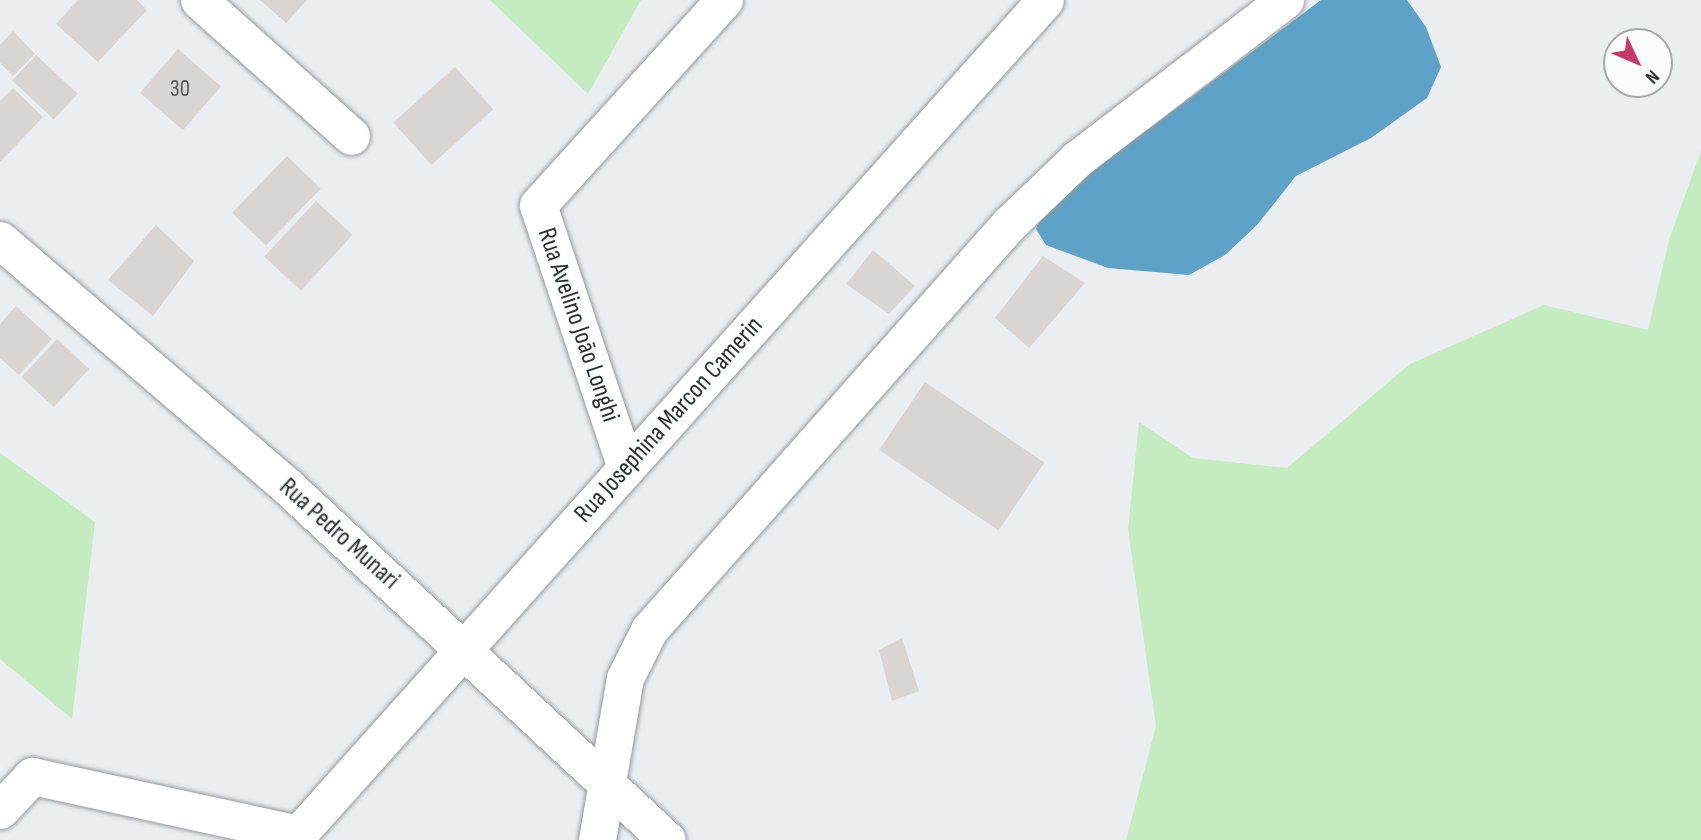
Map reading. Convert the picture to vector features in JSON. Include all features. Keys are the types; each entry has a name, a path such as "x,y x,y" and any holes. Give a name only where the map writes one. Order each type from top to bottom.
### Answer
{"street":[{"path":"199,0 351,136"},
{"name":"Rua Avelino João Longhi","path":"626,468 538,205 724,0"},
{"name":"Rua Josephina Marcon Camerin","path":"295,839 1045,0"},
{"path":"597,840 625,678 649,630 1009,225 1077,159 1285,0"},
{"name":"Rua Pedro Munari","path":"0,240 287,486 667,840"},
{"path":"0,810 32,776 295,839"}],"green space":[{"path":"490,0 641,0 588,94"},
{"path":"1701,151 1701,840 1126,840 1156,726 1128,529 1139,422 1193,458 1287,468 1410,364 1544,305 1648,330 1669,240"},
{"path":"0,453 95,522 72,719 0,659"}],"water":[{"path":"1321,0 1407,0 1426,27 1441,67 1427,98 1371,138 1296,176 1257,225 1225,255 1189,275 1108,268 1046,245 1036,229 1042,209 1112,149 1150,128"}],"building":[{"path":"78,0 137,0 147,10 98,62 56,24"},
{"path":"260,0 307,0 286,23"},
{"path":"13,31 35,54 13,76 0,63 0,45"},
{"path":"178,49 221,86 183,130 140,93"},
{"path":"36,55 78,94 54,119 12,81"},
{"path":"455,67 493,109 431,165 393,123"},
{"path":"13,88 43,117 0,162 0,101"},
{"path":"287,156 321,189 266,245 232,213"},
{"path":"316,201 353,235 301,291 264,257"},
{"path":"156,225 194,261 153,316 108,280"},
{"path":"873,250 915,286 889,314 846,284"},
{"path":"1043,256 1085,283 1029,348 995,318"},
{"path":"16,306 52,339 19,375 0,358 0,324"},
{"path":"57,339 89,369 54,407 22,377"},
{"path":"925,382 1044,463 999,531 879,450"},
{"path":"902,638 919,691 892,701 879,650"}]}
